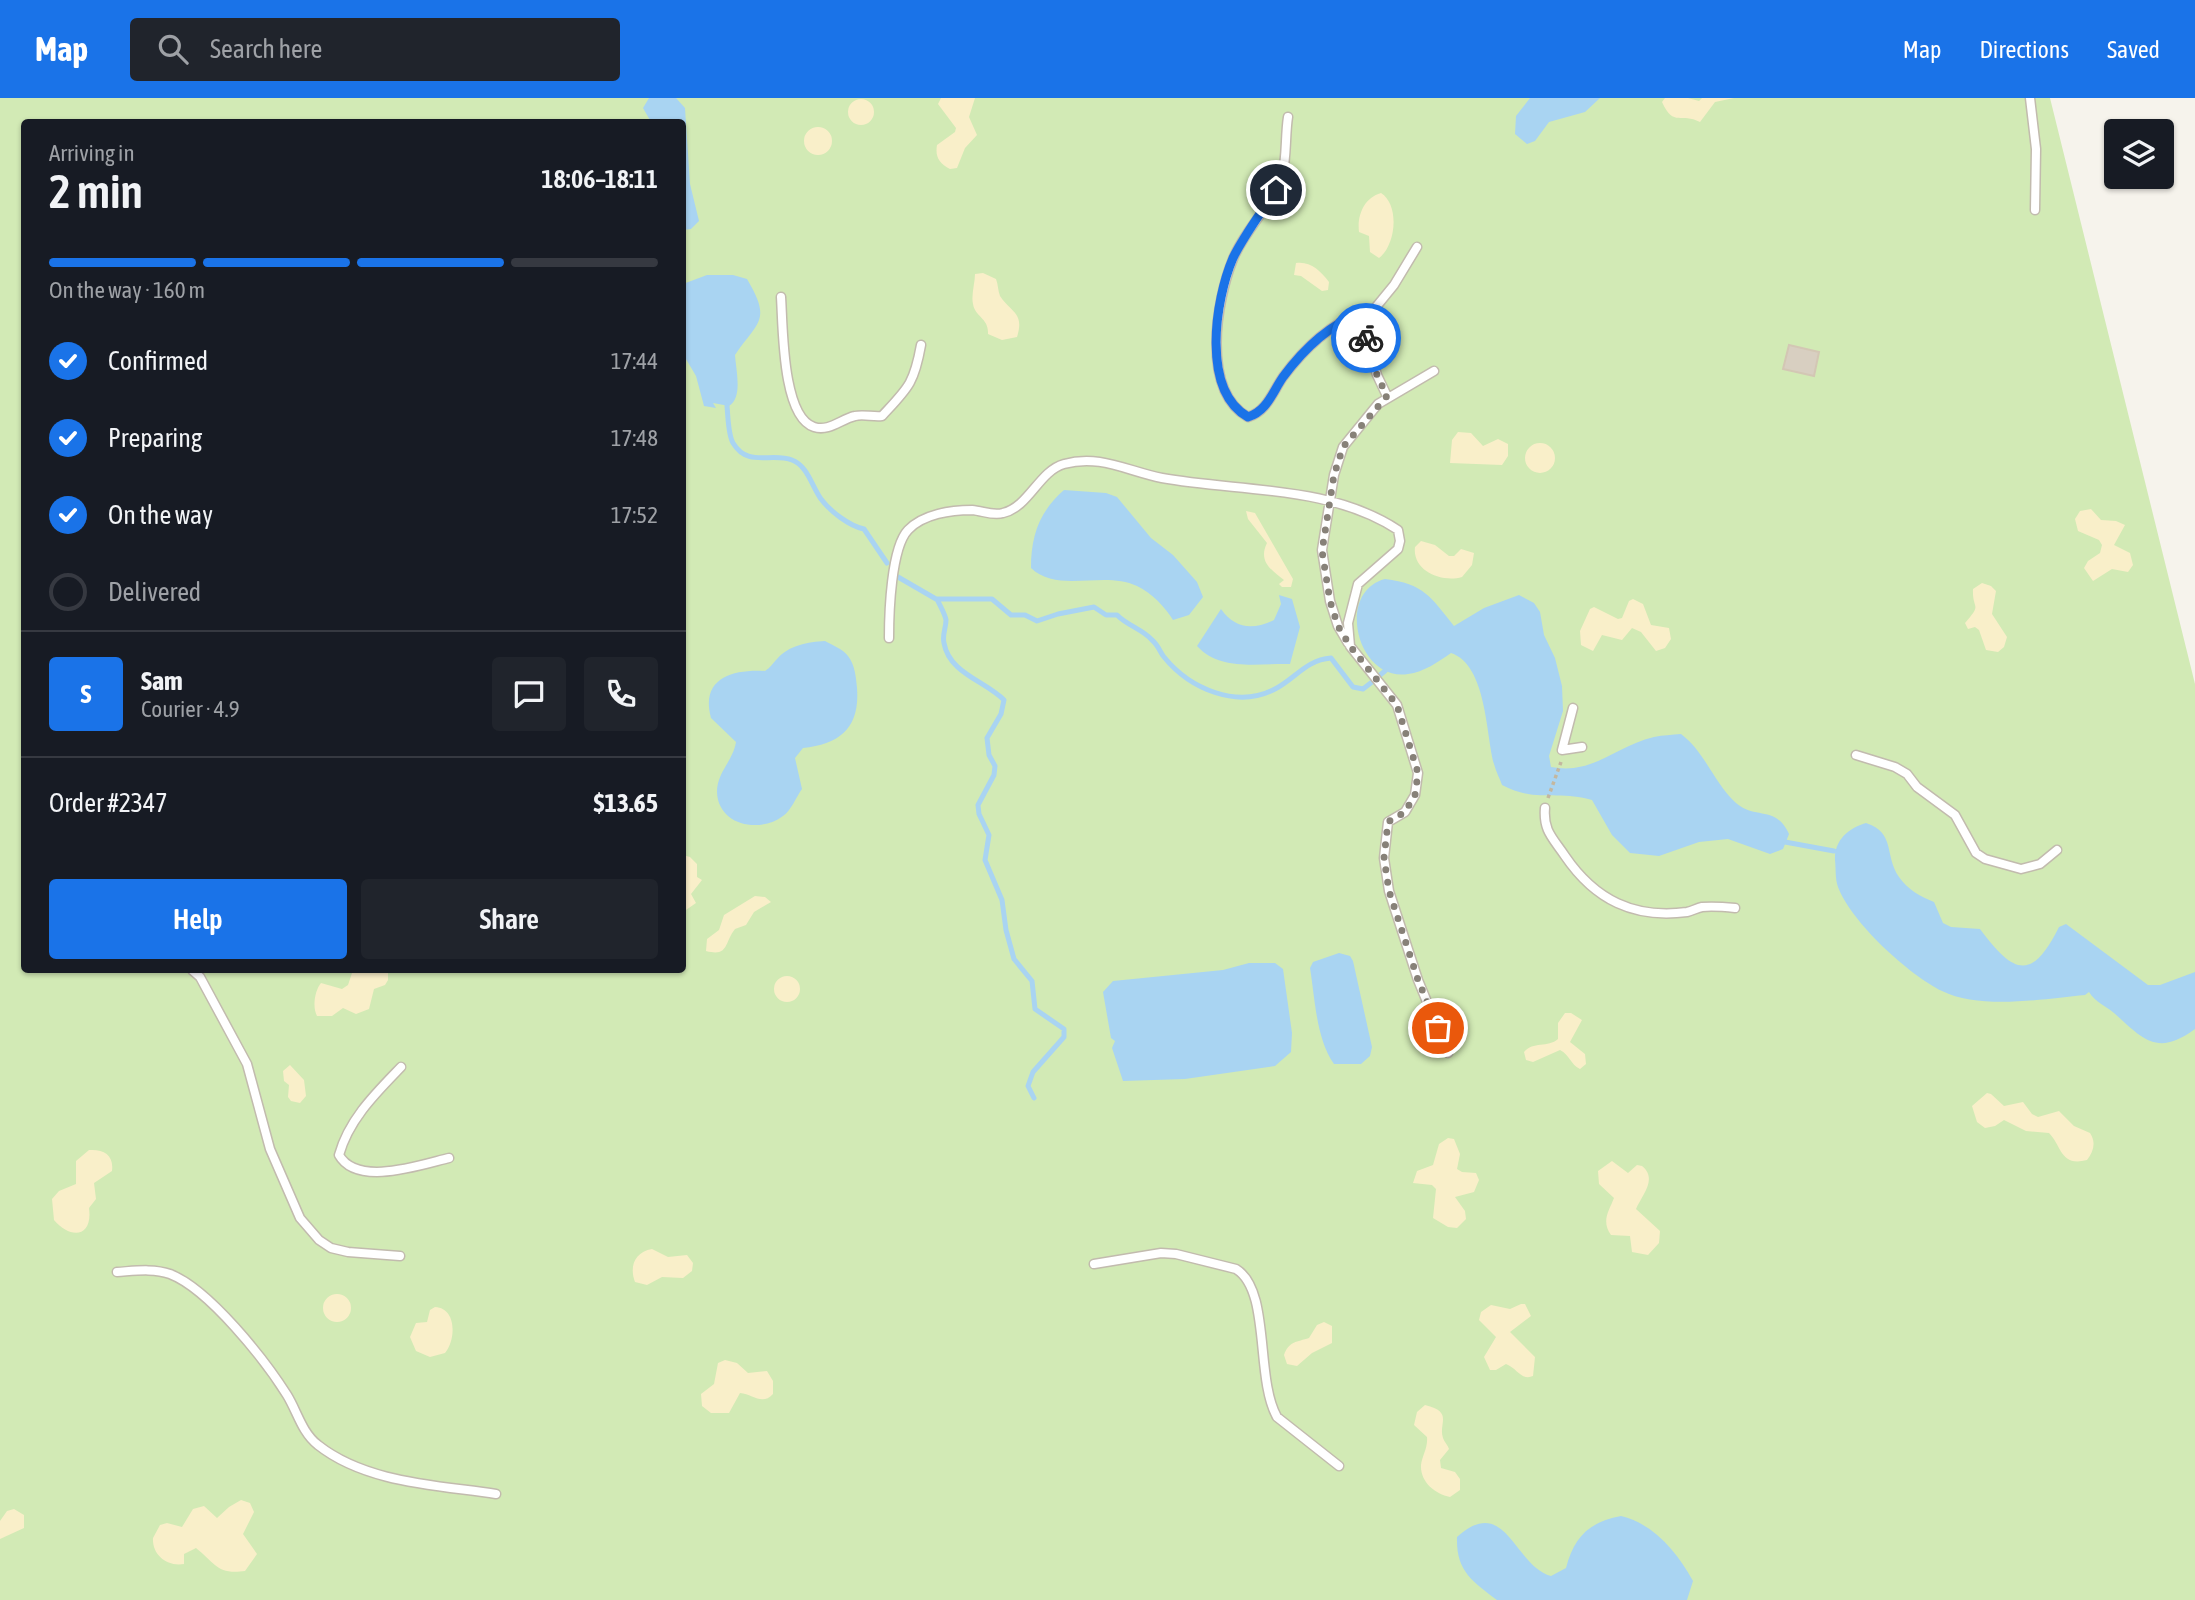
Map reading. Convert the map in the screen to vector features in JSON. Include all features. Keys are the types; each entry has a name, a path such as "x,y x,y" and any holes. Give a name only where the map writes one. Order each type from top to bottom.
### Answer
{"lane":[{"path":"2030,98 2036,149 2035,210"},
{"path":"1288,117 1283,173 1276,190 1234,257 1219,305 1217,360 1226,396 1237,411 1248,417 1261,413 1284,376 1323,332 1359,314 1367,318"},
{"path":"1387,396 1377,375 1366,338 1367,318 1394,285 1417,247"},
{"path":"780,297 788,385 805,422 816,428 826,428 856,416 882,416 909,388 922,345"},
{"path":"1434,371 1387,396 1343,447 1334,475 1322,551 1323,568 1334,614 1350,646 1397,705 1418,773 1415,795 1405,812 1388,822 1384,858 1389,891 1418,980 1448,1053"},
{"path":"889,638 893,579 897,555 906,531 924,517 951,512 972,510 997,515 1007,513 1061,465 1096,460 1162,478 1331,502 1381,519 1398,530 1400,541 1392,556 1358,584 1348,623 1350,646"},
{"path":"1573,708 1562,750 1582,747"},
{"path":"1856,755 1864,755 1907,774 1917,787 1955,815 1976,853 1985,859 2021,869 2040,864 2057,850"},
{"path":"1545,808 1544,824 1553,838 1571,865 1604,899 1622,906 1659,912 1689,912 1702,907 1735,908"},
{"path":"195,973 247,1065 270,1149 300,1218 319,1240 331,1248 400,1256"},
{"path":"401,1067 368,1102 343,1141 339,1155 346,1166 363,1173 449,1158"},
{"path":"1094,1264 1134,1256 1176,1254 1236,1269 1244,1274 1251,1283 1258,1307 1262,1361 1271,1406 1277,1417 1339,1466"},
{"path":"117,1272 151,1270 170,1274 206,1300 269,1366 303,1426 316,1444 331,1453 386,1477 496,1494"}],"path":[{"path":"1545,808 1563,757"}],"green space":[{"path":"0,98 2050,98 2195,684 2195,1600 0,1600"}],"sand":[{"path":"941,98 975,98 969,117 977,135 965,148 957,168 946,167 937,156 937,145 955,132 956,128 938,104"},
{"path":"1665,98 1699,101 1702,98 1734,98 1715,102 1700,122 1670,115 1662,102"},
{"path":"861,99 870,103 874,112 870,121 861,125 852,121 848,112 852,103"},
{"path":"818,127 828,131 832,141 828,151 818,155 808,151 804,141 808,131"},
{"path":"1381,193 1391,206 1394,225 1389,244 1379,258 1370,252 1369,236 1359,232 1359,226 1366,203"},
{"path":"1296,263 1306,263 1318,270 1329,282 1328,290 1322,291 1301,276 1294,275"},
{"path":"983,273 996,279 1000,296 1018,317 1017,337 1002,340 988,334 986,324 974,308 972,297 975,274"},
{"path":"1458,432 1471,433 1483,446 1498,439 1508,444 1508,456 1502,465 1450,463 1452,440"},
{"path":"1540,443 1551,447 1555,458 1551,469 1540,473 1529,469 1525,458 1529,447"},
{"path":"2091,509 2101,520 2125,525 2114,545 2130,553 2133,565 2128,572 2112,569 2093,581 2084,568 2088,561 2100,553 2102,545 2099,540 2078,531 2075,519 2080,511"},
{"path":"1246,511 1255,513 1293,579 1291,587 1282,587 1279,584 1284,580 1267,564 1264,555 1267,543 1248,519"},
{"path":"1421,541 1435,545 1449,556 1454,556 1461,549 1474,553 1472,565 1462,577 1446,578 1430,573 1418,563 1415,555 1415,547"},
{"path":"1982,583 1996,591 1992,614 2007,637 2004,647 1998,652 1986,650 1979,630 1975,627 1968,629 1965,623 1975,609 1973,589"},
{"path":"1633,599 1643,604 1651,625 1669,628 1671,639 1665,648 1656,651 1641,632 1632,628 1622,640 1602,635 1593,651 1581,645 1580,631 1590,609 1594,607 1618,619 1622,618 1629,601"},
{"path":"686,856 697,864 697,877 702,880 691,894 696,903 686,910"},
{"path":"755,896 765,897 771,902 754,912 746,925 735,929 725,948 719,952 706,951 707,939 719,930 724,915"},
{"path":"352,973 388,973 385,985 374,989 369,1009 356,1014 343,1008 332,1016 317,1016 315,999 321,983 342,989 348,985"},
{"path":"787,976 796,980 800,989 796,998 787,1002 778,998 774,989 778,980"},
{"path":"1565,1013 1571,1013 1582,1020 1570,1042 1585,1054 1586,1064 1580,1069 1560,1050 1533,1062 1526,1060 1524,1052 1528,1049 1558,1039 1558,1023"},
{"path":"290,1065 304,1080 306,1096 300,1103 291,1101 288,1097 289,1085 284,1081 283,1071"},
{"path":"1987,1093 2004,1106 2023,1102 2032,1114 2038,1117 2059,1111 2074,1126 2092,1136 2093,1150 2089,1157 2087,1160 2071,1161 2049,1133 2026,1131 2004,1120 1985,1128 1977,1122 1972,1106"},
{"path":"1448,1138 1454,1139 1460,1154 1457,1169 1476,1173 1479,1180 1474,1192 1455,1197 1465,1211 1466,1219 1457,1228 1448,1227 1433,1218 1436,1189 1432,1185 1413,1183 1417,1171 1433,1165 1439,1144"},
{"path":"89,1150 107,1154 112,1171 94,1183 96,1199 89,1208 88,1225 84,1230 74,1233 67,1231 54,1220 52,1199 59,1191 76,1184 76,1161"},
{"path":"1612,1161 1628,1173 1637,1165 1642,1166 1649,1176 1649,1182 1636,1209 1660,1231 1659,1243 1648,1255 1632,1252 1630,1236 1611,1235 1608,1230 1607,1216 1614,1198 1599,1184 1598,1171"},
{"path":"652,1249 668,1257 687,1255 693,1263 692,1271 683,1278 662,1277 647,1285 635,1282 635,1261 641,1253"},
{"path":"337,1294 347,1298 351,1308 347,1318 337,1322 327,1318 323,1308 327,1298"},
{"path":"1525,1304 1531,1316 1510,1332 1535,1357 1533,1376 1529,1377 1506,1364 1496,1370 1490,1370 1484,1357 1496,1337 1479,1320 1481,1312 1491,1305 1510,1309"},
{"path":"435,1307 442,1309 451,1319 452,1333 445,1353 430,1357 416,1351 410,1337 416,1323 427,1322 430,1310"},
{"path":"1324,1322 1332,1326 1332,1343 1312,1353 1297,1366 1287,1364 1284,1355 1288,1347 1309,1338 1317,1325"},
{"path":"725,1360 737,1363 748,1373 767,1371 773,1381 773,1394 761,1399 740,1393 729,1413 711,1413 702,1406 701,1394 714,1384 718,1363"},
{"path":"1425,1405 1439,1411 1443,1418 1442,1433 1449,1449 1440,1460 1441,1468 1455,1472 1460,1479 1460,1490 1450,1497 1430,1486 1421,1471 1427,1437 1414,1425 1417,1412"},
{"path":"241,1500 250,1503 254,1512 243,1534 257,1554 245,1571 222,1569 196,1548 184,1554 184,1564 166,1562 155,1550 153,1538 160,1525 167,1523 182,1527 193,1509 204,1506 217,1518"},
{"path":"14,1509 24,1515 24,1528 0,1539 0,1521 7,1511"}],"water":[{"path":"649,98 676,98 685,108 686,119 649,119 643,108"},
{"path":"1530,98 1600,98 1585,112 1549,122 1535,141 1527,144 1515,134 1516,116"},
{"path":"686,123 690,184 699,221 691,229 686,230"},
{"path":"707,275 733,275 747,279 759,304 759,320 735,355 738,383 736,397 729,406 713,403 716,408 704,406 696,376 686,359 686,283"},
{"path":"1064,490 1106,493 1117,497 1151,538 1173,555 1197,582 1203,597 1189,615 1173,620 1148,592 1124,582 1054,580 1031,568 1038,525 1048,507"},
{"path":"1385,579 1418,588 1439,607 1454,626 1484,608 1519,595 1534,603 1540,612 1544,635 1555,658 1562,686 1563,711 1549,756 1551,767 1580,767 1640,741 1681,734 1697,750 1736,803 1751,811 1772,816 1784,825 1789,834 1783,849 1770,854 1728,839 1699,842 1659,856 1630,853 1612,835 1592,800 1525,794 1502,785 1494,764 1483,702 1472,671 1463,660 1451,653 1420,671 1408,674 1390,673 1376,664 1365,651 1357,617 1360,600 1370,587"},
{"path":"1279,595 1292,599 1300,627 1290,664 1229,663 1217,660 1197,646 1221,609 1238,624 1259,625 1274,620 1281,604"},
{"path":"825,641 846,654 854,667 857,702 851,723 838,738 803,748 795,758 802,789 786,814 763,824 752,825 732,819 719,803 717,792 720,778 736,742 711,718 710,694 715,685 731,674 765,671 793,647"},
{"path":"1866,823 1875,827 1886,839 1899,877 1906,886 1934,902 1943,923 1951,927 1980,929 2003,956 2013,963 2022,966 2040,957 2059,927 2066,924 2148,985 2160,985 2195,972 2195,1029 2170,1042 2160,1043 2142,1037 2089,992 2085,995 2051,999 1993,1002 1957,997 1929,983 1882,946 1855,916 1838,887 1835,860 1837,847 1843,836"},
{"path":"1339,953 1350,956 1353,961 1372,1047 1370,1056 1361,1064 1334,1064 1323,1043 1317,1018 1310,968 1313,962"},
{"path":"1249,963 1275,963 1283,969 1292,1033 1291,1052 1275,1066 1185,1079 1123,1081 1112,1048 1115,1041 1111,1038 1103,992 1113,981 1223,970"},
{"path":"1621,1516 1654,1532 1680,1560 1693,1581 1687,1600 1497,1600 1473,1581 1459,1559 1457,1537 1474,1526 1487,1523 1498,1527 1527,1559 1551,1576 1566,1568 1573,1548 1584,1533 1600,1522"}],"building":[{"path":"1789,345 1819,352 1814,376 1783,369"}],"waterway":[{"path":"727,406 730,435 739,451 753,457 784,458 797,463 806,472 825,504 846,521 864,529 887,563"},
{"path":"898,577 936,599 992,599 1011,615 1025,615 1037,621 1094,607 1106,615 1117,615 1148,636 1164,657 1187,678 1215,692 1230,696 1260,695 1282,685 1315,662 1331,658 1353,687 1363,689 1372,682"},
{"path":"937,599 946,620 943,637 947,653 960,669 1004,700 1001,714 987,738 989,755 995,766 994,775 978,805 979,814 989,835 985,860 1002,900 1014,959 1032,981 1035,1009 1064,1029 1064,1037 1033,1072 1028,1086 1034,1098"},
{"path":"1380,675 1385,671"},
{"path":"1785,842 1834,851"}],"way so far":[{"path":"1366,338 1377,375 1387,396 1343,447 1334,475 1322,551 1323,568 1338,626 1350,646 1397,705 1418,773 1415,795 1405,812 1388,822 1384,858 1389,891 1418,980 1438,1028"}],"route":[{"path":"1276,190 1234,257 1219,305 1217,360 1226,396 1237,411 1248,417 1261,413 1284,376 1323,332 1359,314 1367,318 1366,338"}]}
